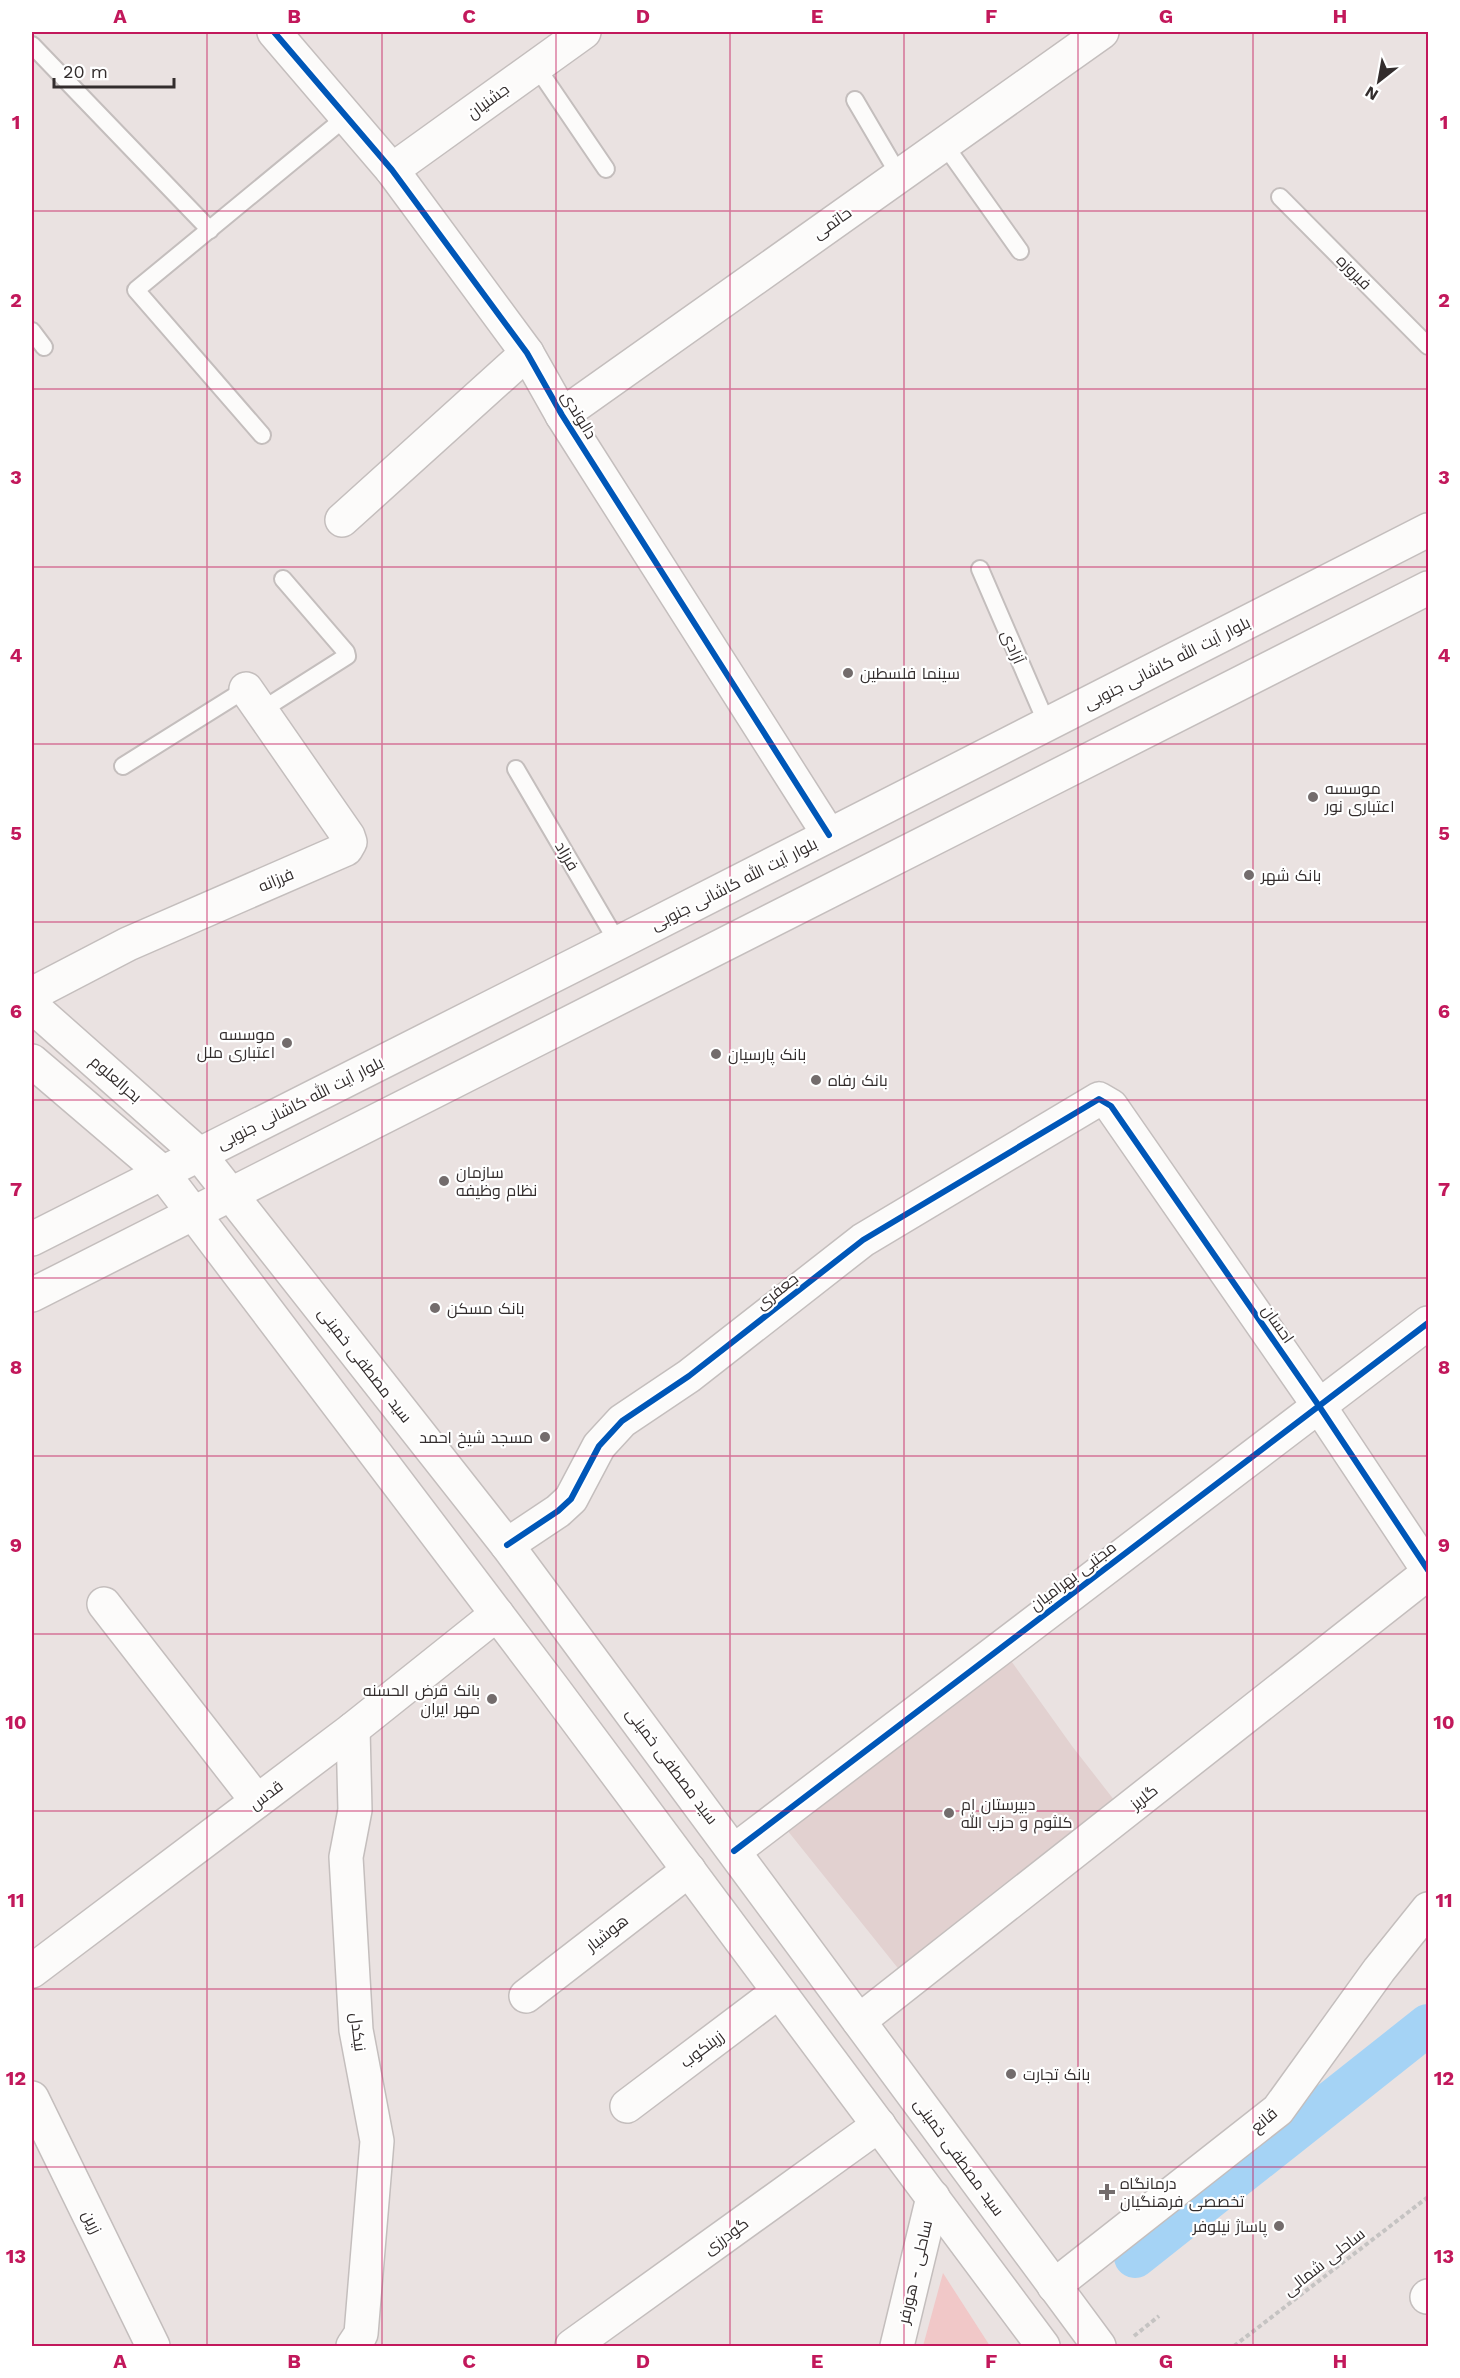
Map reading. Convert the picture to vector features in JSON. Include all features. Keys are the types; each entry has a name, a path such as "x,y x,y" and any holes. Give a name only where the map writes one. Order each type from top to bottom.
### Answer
{"street":[{"name":"دالوندی","path":"274,32 392,170 527,353 562,415 829,835"},
{"name":"جشنیان","path":"392,170 584,32"},
{"name":"حاتمی","path":"562,415 1102,32"},
{"path":"342,520 527,353"},
{"name":"بلوار آیت الله کاشانی جنوبی","path":"32,1239 1428,530"},
{"path":"32,1295 1428,588"},
{"name":"فرزانه","path":"32,994 129,944 346,849 350,842 348,836 254,700"},
{"name":"بحرالعلوم","path":"32,1006 199,1154 231,1195"},
{"path":"32,1061 162,1172 497,1614 1043,2346"},
{"name":"احسان","path":"1099,1099 1111,1106 1319,1406 1428,1572"},
{"name":"جعفری","path":"507,1545 558,1512 571,1499 599,1446 622,1421 689,1377 863,1240 1099,1099"},
{"name":"سید مصطفی خمینی","path":"231,1195 507,1545 1054,2286 1114,2343"},
{"name":"مجتبی بهرامیان","path":"734,1851 1428,1323"},
{"name":"گلریز","path":"860,2021 1428,1572"},
{"path":"104,1604 257,1802"},
{"name":"قدس","path":"32,1971 353,1729 497,1614"},
{"name":"نیکدل","path":"353,1729 355,1810 346,1857 355,2018 377,2141 357,2340"},
{"name":"هوشیار","path":"526,1996 689,1870"},
{"name":"قانع","path":"1054,2286 1278,2110 1379,1970 1428,1909"},
{"name":"زرینکوب","path":"627,2106 777,1992"},
{"name":"زرین","path":"32,2098 153,2346"},
{"name":"گودرزی","path":"572,2346 879,2125"},
{"name":"ساحلی - هورفر","path":"897,2346 933,2198"},
{"path":"973,2252 1009,2225"}],"lane":[{"path":"32,45 210,230"},
{"path":"536,66 606,169"},
{"path":"855,100 899,176"},
{"path":"262,435 136,290 346,117"},
{"path":"944,144 1020,251"},
{"name":"فیروزه","path":"1280,197 1428,346"},
{"path":"32,331 44,347"},
{"name":"آزادی","path":"980,569 1047,724"},
{"path":"123,766 347,656 283,579"},
{"name":"فرزاد","path":"516,769 618,943"}],"path":[{"path":"1114,2343 1159,2316"}],"shaded area":[{"name":"دبیرستان ام کلثوم و حزب الله","path":"1009,1658 1072,1746 1118,1805 901,1972 779,1820"},
{"path":"943,2273 990,2346 923,2346"}],"waterway":[{"path":"1135,2257 1428,2025"}],"cycle path":[{"path":"274,32 392,170 527,353 562,415 829,835"},
{"path":"507,1545 558,1511 571,1499 599,1446 622,1421 689,1376 863,1240 1099,1099 1111,1106 1319,1406 1428,1570"},
{"path":"734,1851 1428,1323"}],"place":[{"name":"سینما فلسطین","path":"848,673"},
{"name":"موسسه اعتباری نور","path":"1313,797"},
{"name":"بانک شهر","path":"1249,875"},
{"name":"موسسه اعتباری ملل","path":"287,1043"},
{"name":"بانک پارسیان","path":"716,1054"},
{"name":"بانک رفاه","path":"816,1080"},
{"name":"سازمان نظام وظیفه","path":"444,1181"},
{"name":"بانک مسکن","path":"435,1308"},
{"name":"مسجد شیخ احمد","path":"545,1437"},
{"name":"بانک قرض الحسنه مهر ایران","path":"492,1699"},
{"name":"دبیرستان ام کلثوم و حزب الله","path":"949,1813"},
{"name":"بانک تجارت","path":"1011,2074"},
{"name":"درمانگاه تخصصی فرهنگیان","path":"1107,2192"},
{"name":"پاساژ نیلوفر","path":"1279,2226"}]}
